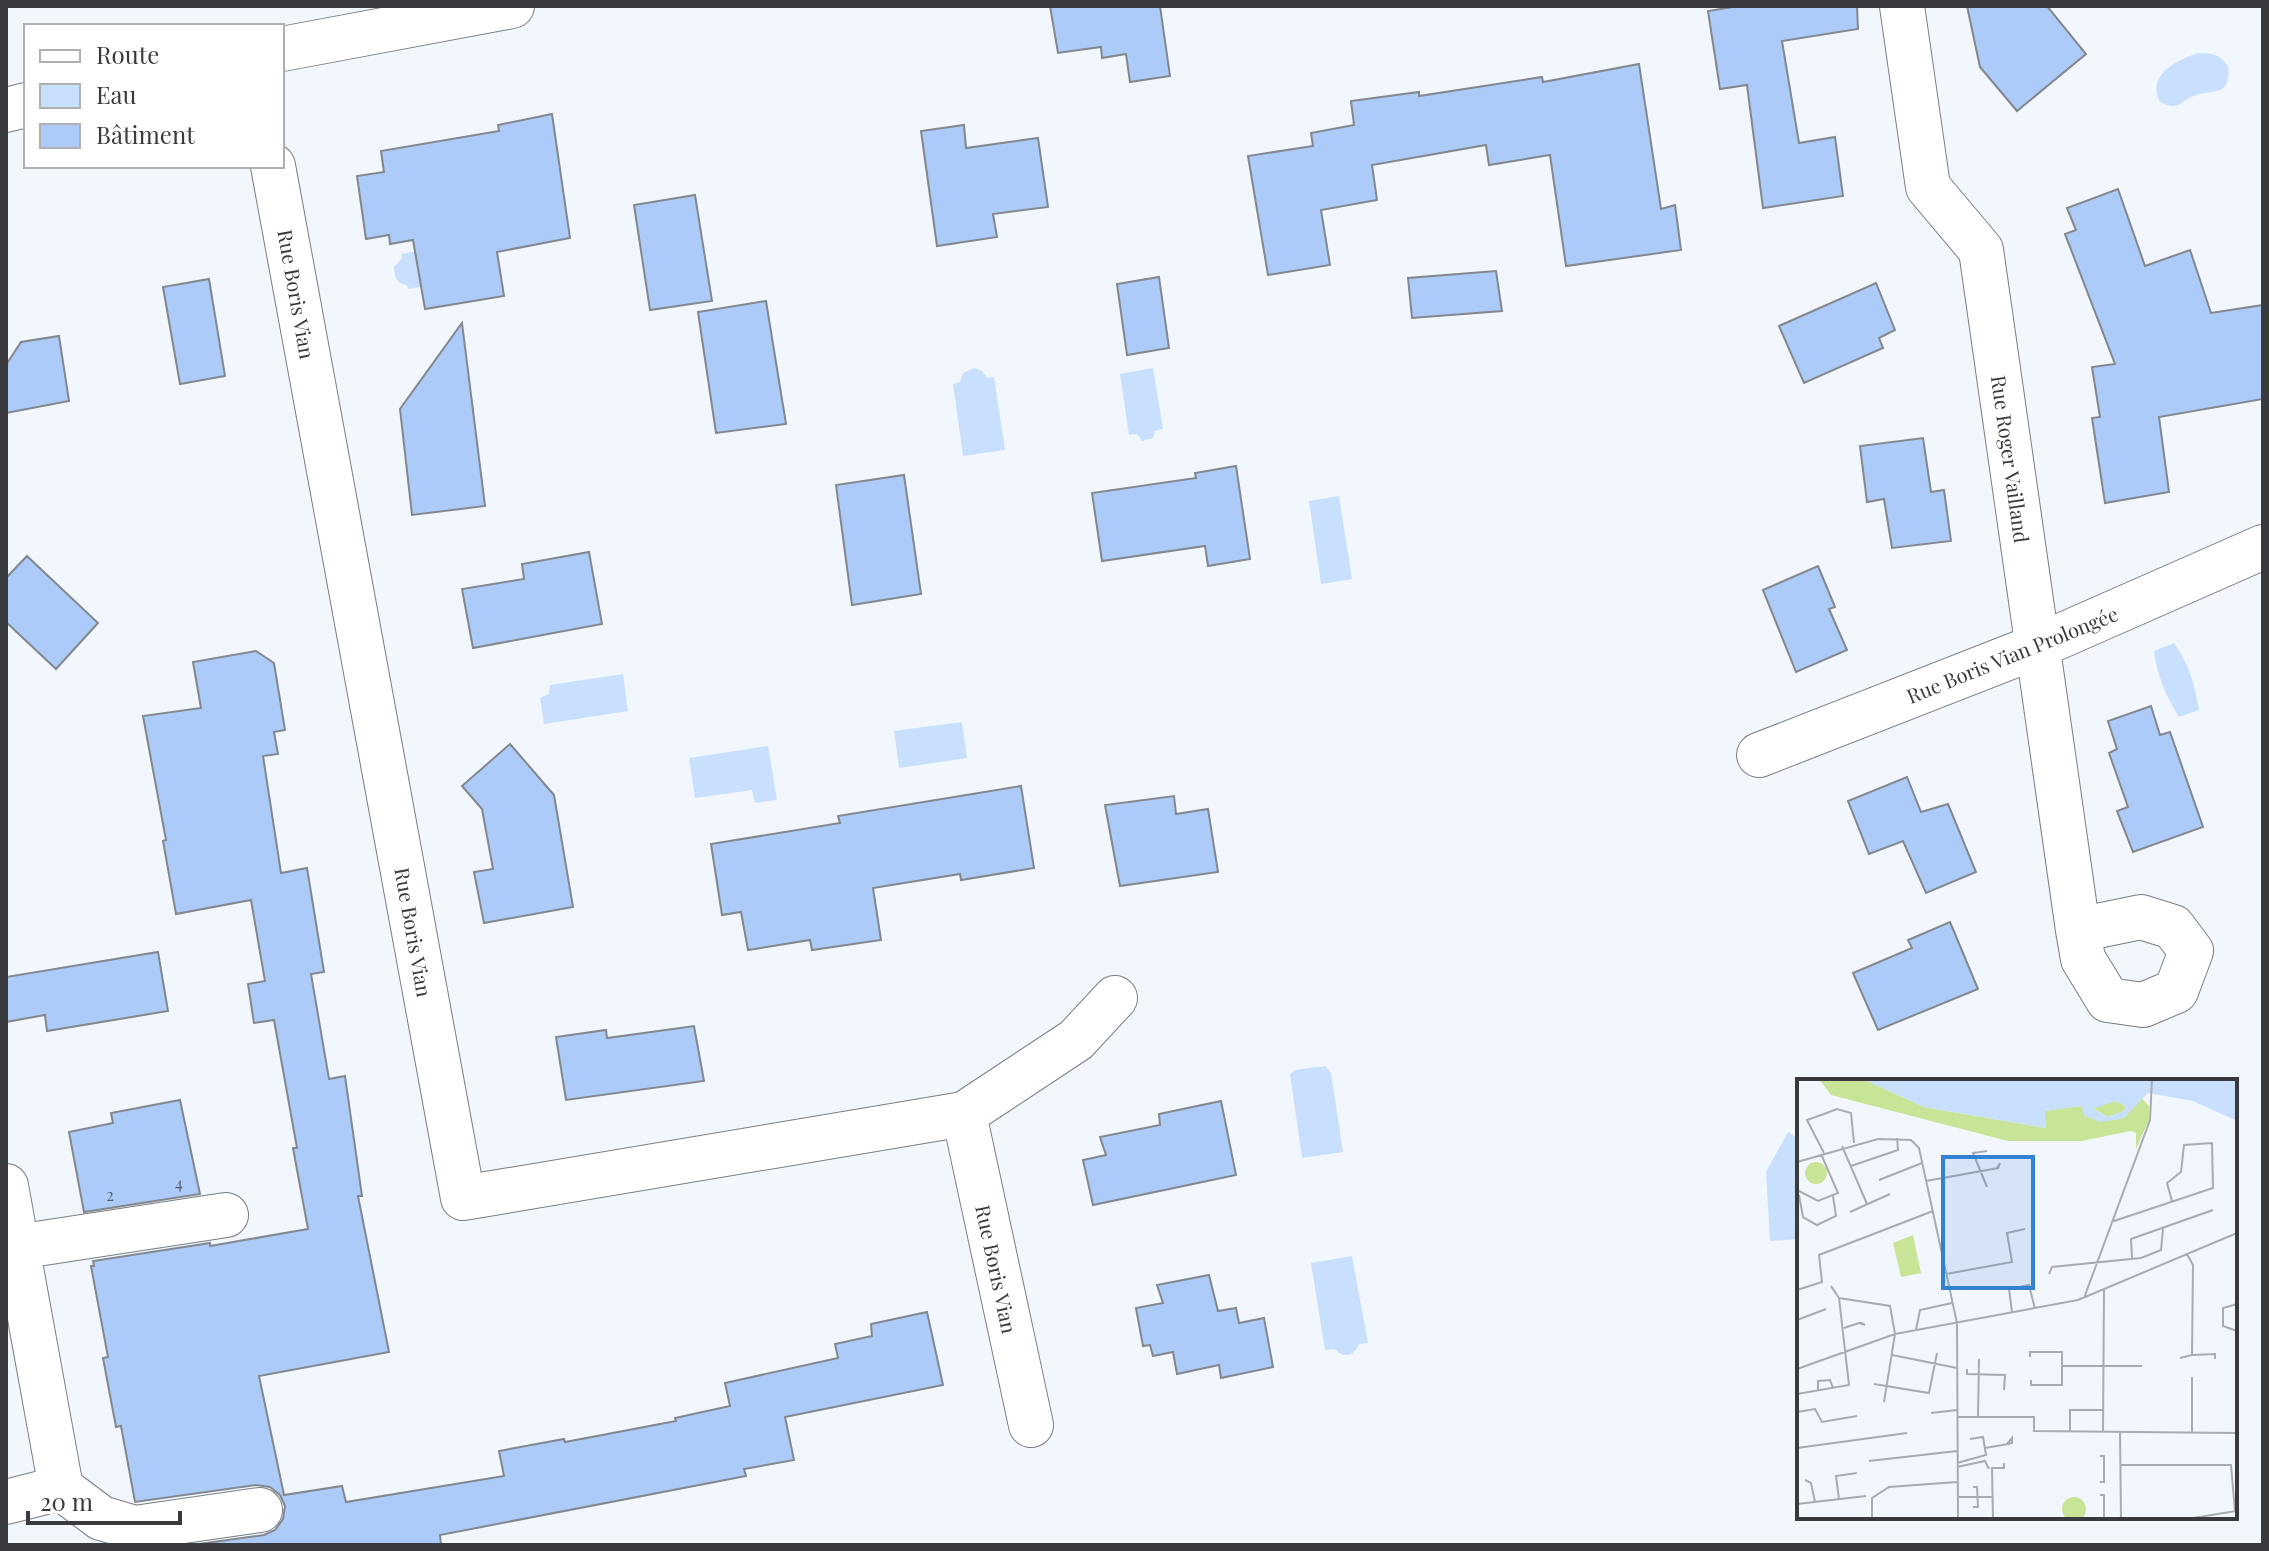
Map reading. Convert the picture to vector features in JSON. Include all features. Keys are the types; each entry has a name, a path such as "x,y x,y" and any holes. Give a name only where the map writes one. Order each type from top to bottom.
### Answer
{"street":[{"path":"284,49 512,6"},
{"name":"Rue Roger Vailland","path":"1902,6 1928,187 1981,250 2078,930"},
{"name":"Rue Boris Vian","path":"273,168 463,1198 964,1114 1076,1040 1115,998"},
{"name":"Rue Boris Vian Prolongée","path":"1759,755 2038,646 2263,547"},
{"name":"Rue Boris Vian","path":"964,1114 1031,1425"},
{"path":"6,1186 61,1488 101,1518 135,1528 260,1510"},
{"path":"17,1247 226,1215"},
{"path":"6,1502 61,1488"}],"water":[{"path":"2198,53 2215,55 2228,66 2224,87 2196,95 2176,106 2160,102 2157,84 2160,76 2173,64"},
{"path":"466,242 473,277 408,289 397,279 394,267 402,258 401,254"},
{"path":"974,368 982,371 987,378 994,377 1005,450 963,456 953,384 960,382 963,373"},
{"path":"1153,368 1163,429 1155,431 1153,438 1142,441 1137,434 1129,435 1120,374"},
{"path":"1339,496 1352,579 1321,584 1309,501"},
{"path":"2174,643 2191,675 2199,710 2179,717 2163,686 2154,651"},
{"path":"623,674 628,711 544,724 540,698 549,694 550,685"},
{"path":"962,722 967,758 899,768 894,731"},
{"path":"768,746 777,800 755,803 752,790 695,798 689,758"},
{"path":"1325,1066 1331,1073 1343,1152 1302,1158 1290,1074 1295,1070"},
{"path":"1788,1132 1797,1138 1797,1239 1770,1241 1766,1172"},
{"path":"1352,1256 1368,1343 1359,1344 1355,1351 1345,1355 1335,1349 1325,1350 1311,1263"}],"building":[{"path":"1050,6 1160,6 1170,76 1130,82 1126,54 1102,58 1101,47 1058,53"},
{"path":"1739,6 1857,6 1858,29 1782,41 1799,143 1835,137 1843,196 1763,208 1747,85 1720,89 1708,11"},
{"path":"1967,6 2047,6 2086,54 2017,111 1980,67"},
{"path":"1639,64 1661,209 1675,205 1681,250 1566,266 1550,155 1489,165 1486,145 1372,165 1377,200 1321,210 1330,265 1268,275 1248,156 1313,146 1311,133 1354,125 1351,101 1419,92 1419,96 1542,77 1543,82"},
{"path":"552,114 570,238 497,252 504,296 425,309 413,240 390,244 389,235 366,239 357,176 384,172 381,151 499,131 498,125"},
{"path":"964,125 966,148 1038,138 1048,207 993,214 997,237 937,246 921,131"},
{"path":"2118,189 2145,266 2190,250 2211,313 2263,305 2263,399 2159,417 2169,492 2105,503 2092,418 2100,417 2092,367 2115,364 2065,234 2076,230 2067,208"},
{"path":"695,195 712,301 650,310 634,205"},
{"path":"1496,271 1502,311 1412,318 1408,278"},
{"path":"1159,277 1169,348 1127,355 1117,284"},
{"path":"209,279 225,376 180,384 163,287"},
{"path":"1876,283 1895,330 1879,338 1883,348 1804,383 1779,326"},
{"path":"766,301 786,424 716,433 698,312"},
{"path":"462,323 485,506 412,515 400,409"},
{"path":"59,336 69,401 6,413 6,365 21,342"},
{"path":"1923,438 1931,492 1944,490 1951,541 1892,548 1884,499 1867,502 1860,446"},
{"path":"1236,466 1250,559 1208,566 1205,546 1102,561 1092,493 1196,478 1195,473"},
{"path":"904,475 921,594 852,605 836,485"},
{"path":"589,552 602,624 473,648 462,589 524,579 522,564"},
{"path":"27,556 98,623 56,669 6,622 6,578"},
{"path":"1818,566 1835,607 1829,609 1847,650 1796,672 1763,590"},
{"path":"256,651 274,663 285,730 274,732 278,754 263,756 281,873 307,868 324,972 311,974 329,1079 345,1076 362,1196 358,1196 389,1352 259,1376 284,1495 342,1486 346,1502 504,1476 499,1451 676,1421 675,1418 730,1406 725,1383 838,1358 835,1344 872,1336 871,1324 927,1312 943,1385 785,1417 794,1460 744,1469 746,1476 440,1535 441,1545 192,1545 264,1535 275,1530 283,1519 285,1506 280,1495 270,1487 256,1485 135,1502 121,1426 116,1427 103,1358 108,1357 91,1266 94,1266 93,1261 308,1229 274,1020 254,1023 248,984 265,981 251,900 176,914 143,716 201,708 193,662"},
{"path":"2151,706 2160,735 2170,732 2203,827 2133,852 2117,811 2128,807 2109,753 2117,749 2108,721"},
{"path":"510,744 554,795 573,907 484,923 474,872 493,869 482,809 462,786"},
{"path":"1907,777 1921,812 1948,804 1976,872 1926,893 1903,841 1869,854 1848,801"},
{"path":"1021,786 1034,868 961,880 960,874 873,888 881,940 812,950 810,940 748,950 741,912 722,915 711,844 840,823 838,816"},
{"path":"1174,796 1176,814 1208,809 1218,872 1120,886 1105,805"},
{"path":"1950,922 1978,989 1878,1030 1853,973 1912,948 1908,940"},
{"path":"158,952 168,1011 47,1031 45,1015 6,1022 6,977"},
{"path":"694,1026 704,1081 566,1100 556,1037 606,1030 607,1038"},
{"path":"180,1100 200,1194 84,1212 69,1132 113,1123 111,1113"},
{"path":"1221,1101 1236,1175 1093,1205 1083,1160 1106,1155 1100,1137 1160,1125 1159,1114"},
{"path":"1209,1275 1218,1311 1236,1308 1239,1323 1264,1318 1273,1367 1221,1378 1219,1365 1177,1374 1173,1352 1153,1356 1150,1345 1143,1346 1136,1308 1163,1303 1157,1285"}]}
